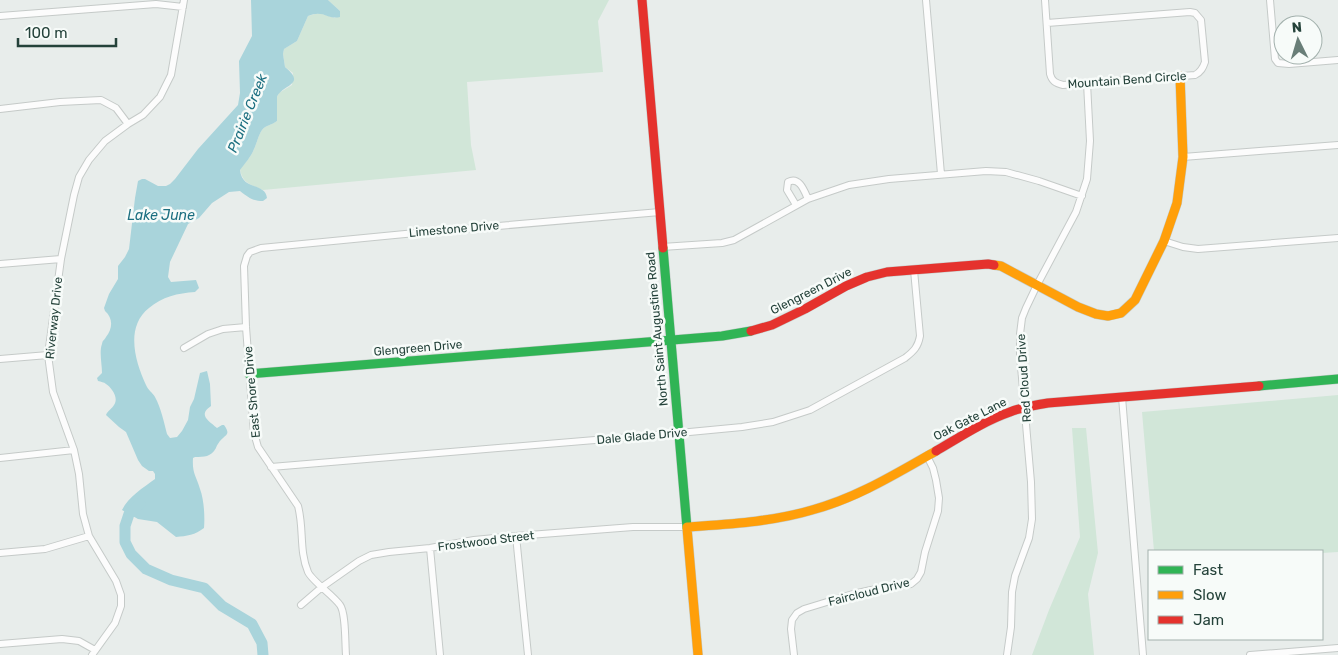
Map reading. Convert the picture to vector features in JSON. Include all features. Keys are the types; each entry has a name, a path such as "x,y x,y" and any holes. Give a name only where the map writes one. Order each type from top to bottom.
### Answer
{"street":[{"name":"North Saint Augustine Road","path":"642,0 698,655"},
{"path":"926,0 941,174"},
{"path":"1044,0 1047,23"},
{"path":"1270,0 1275,59 1278,63 1289,64 1338,60"},
{"path":"0,16 141,4 184,4"},
{"name":"Riverway Drive","path":"93,652 115,623 122,606 121,595 116,581 89,536 82,514 79,474 74,450 53,392 48,356 61,259 79,177 89,160 105,142 143,115 160,97 167,84 171,75 184,4"},
{"name":"Mountain Bend Circle","path":"1195,13 1201,20 1204,67 1200,73 1195,75 1056,84 1050,74 1047,23 1195,13"},
{"name":"Glengreen Drive","path":"249,374 744,333 772,325 868,277 887,272 988,264 1002,266 1078,307 1096,314 1108,316 1122,313 1135,300 1164,241 1177,203 1184,157 1180,76"},
{"name":"Red Cloud Drive","path":"1007,655 1012,627 1012,592 1015,576 1030,538 1032,527 1031,482 1020,355 1022,318 1037,285 1076,212 1087,179 1090,141 1087,83"},
{"path":"0,110 60,102 101,100 116,108 128,124"},
{"path":"1184,157 1338,145"},
{"path":"662,248 722,243 734,240 808,199 865,182 941,174 986,171 1006,172 1039,180 1082,196"},
{"path":"796,205 787,190 788,182 791,180 796,180 800,184 808,199"},
{"name":"Limestone Drive","path":"250,252 270,247 660,212"},
{"path":"1164,241 1183,248 1198,250 1338,238"},
{"name":"East Shore Drive","path":"250,252 244,266 246,327 254,433 258,447 298,506 304,561 309,574 341,606 346,655"},
{"path":"0,264 61,259"},
{"name":"Dale Glade Drive","path":"271,467 679,433 773,422 810,410 906,358 914,351 918,346 920,336 914,270"},
{"path":"184,348 208,334 223,329 246,327"},
{"path":"0,359 48,356"},
{"name":"Oak Gate Lane","path":"687,527 752,522 814,510 861,492 987,422 1025,407 1048,402 1338,378"},
{"path":"1122,397 1143,655"},
{"path":"0,458 74,450"},
{"name":"Faircloud Drive","path":"794,655 791,629 792,620 797,613 804,609 854,594 910,584 917,579 921,572 925,552 938,511 939,498 936,480 927,456"},
{"name":"Frostwood Street","path":"301,605 322,587 371,555 516,536 633,526 687,527"},
{"path":"0,553 45,549 89,536"},
{"path":"516,536 528,655"},
{"path":"430,548 440,655"},
{"path":"0,644 62,639 79,641 93,652"},
{"path":"1250,655 1338,648"}],"green space":[{"path":"328,0 609,0 598,21 603,72 467,82 471,145 476,170 263,190 245,180 240,169 251,155 262,130 277,121 277,97 279,93 292,85 293,73 285,67 284,49 297,41 308,16 319,13 335,18 340,11"},
{"path":"1338,395 1338,552 1323,553 1323,550 1154,550 1142,412"},
{"path":"1072,428 1086,428 1098,553 1088,594 1094,655 1032,655 1080,537"}],"water":[{"name":"Lake June","path":"251,0 328,0 340,11 340,17 336,18 322,14 308,16 297,41 284,49 285,67 294,77 294,81 277,97 277,121 262,130 251,155 240,170 245,181 262,190 267,198 259,201 250,198 240,191 229,192 212,203 199,218 188,224 170,262 168,277 171,282 196,280 199,288 195,292 176,295 159,301 149,308 137,325 134,345 138,366 147,387 157,401 167,434 170,438 177,437 182,431 188,420 200,373 207,371 210,384 211,406 205,412 205,415 217,428 224,425 227,431 227,434 212,453 207,456 193,458 194,471 203,503 204,528 191,535 176,537 157,522 138,519 122,510 132,496 155,479 155,474 153,471 149,471 142,466 126,432 106,415 116,399 110,388 98,381 97,378 102,373 102,342 111,327 110,317 104,308 109,294 118,279 118,266 129,249 138,181 145,179 158,186 170,184 198,149 238,105 240,93 239,61 252,36"}],"waterway":[{"name":"Prairie Creek","path":"140,504 129,514 125,526 125,542 131,554 146,569 171,580 204,588 222,606 252,624 262,643 263,655"}],"traffic: fast":[{"path":"663,248 687,528"},
{"path":"249,374 722,336 751,331"},
{"path":"1259,386 1338,379"}],"traffic: slow":[{"path":"994,265 1001,266 1078,307 1096,314 1108,316 1121,313 1135,300 1164,241 1177,203 1183,157 1180,76"},
{"path":"687,527 766,520 829,505 876,484 936,451"},
{"path":"687,528 698,655"}],"traffic: jam":[{"path":"642,0 663,248"},
{"path":"751,331 772,325 867,277 887,272 994,265"},
{"path":"936,451 991,420 1033,405 1259,386"}]}
